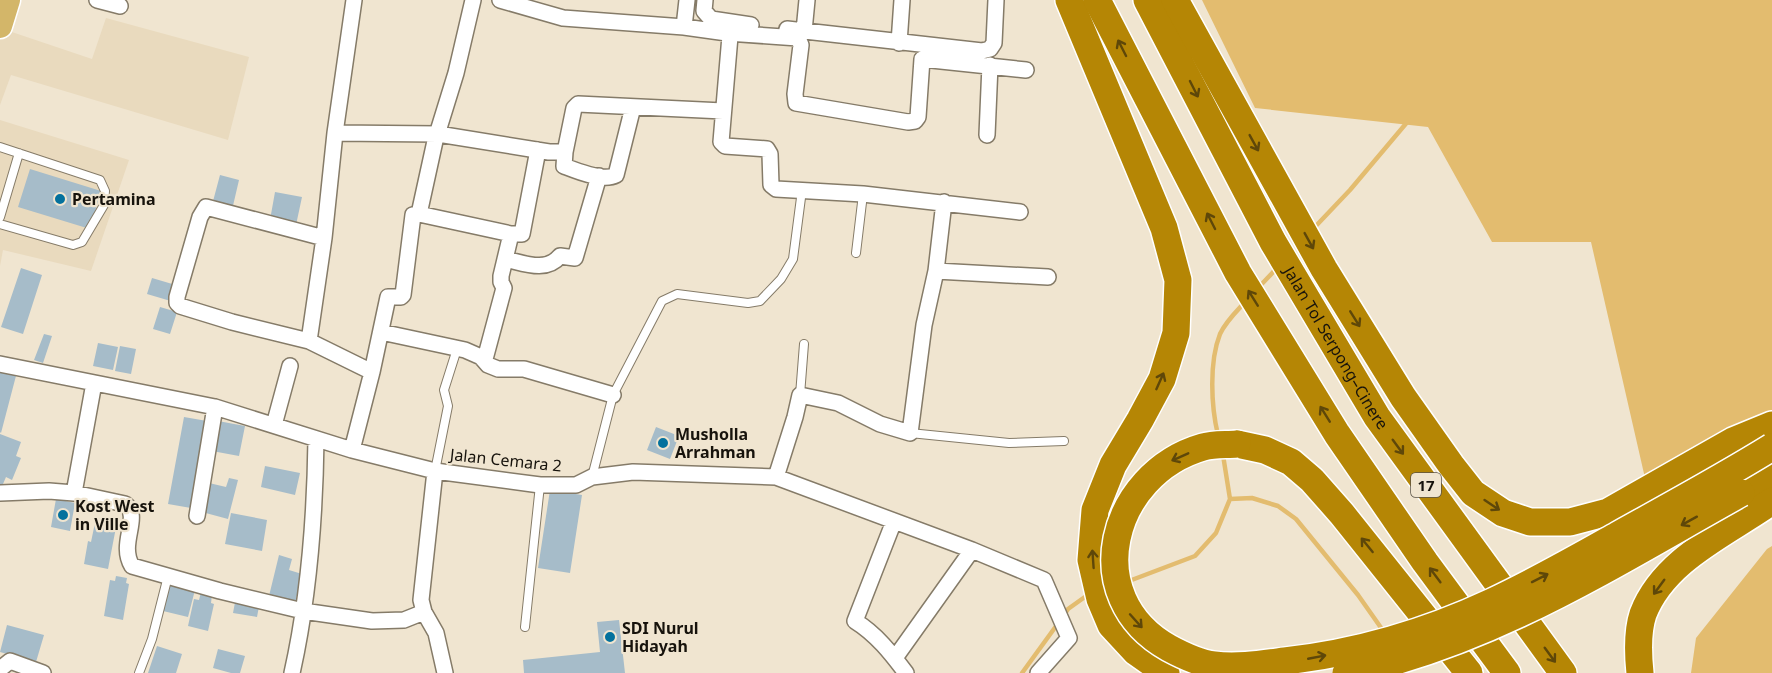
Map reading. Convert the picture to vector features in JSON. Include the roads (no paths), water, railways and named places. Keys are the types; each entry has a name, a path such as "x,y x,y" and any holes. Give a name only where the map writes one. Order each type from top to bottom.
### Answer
{"highway":[{"path":"1069,0 1141,167 1164,228 1178,280 1176,333 1162,379 1113,465 1095,510 1091,560 1100,599 1111,625 1136,652 1166,673"},
{"path":"1097,0 1238,273 1337,434 1425,562 1507,673"},
{"name":"Jalan Tol Serpong–Cinere","path":"1147,0 1273,242 1377,417 1563,673"},
{"path":"1174,0 1324,269 1402,397 1473,493 1503,513 1530,522 1570,522 1608,512 1734,441 1772,425"},
{"path":"1469,673 1342,514 1312,480 1290,462 1265,450 1237,444 1204,447 1169,462 1141,486 1122,518 1115,554 1118,585 1130,614 1152,638 1180,654 1213,665 1254,665 1312,658 1375,644 1430,627 1490,603 1728,474 1772,447"},
{"path":"1346,673 1384,666 1438,648 1500,622 1570,587 1772,477"},
{"path":"1640,673 1638,652 1643,615 1659,584 1691,554 1772,501"}],"main road":[{"path":"0,26 8,0"}],"street":[{"path":"97,0 120,6"},
{"path":"309,341 324,238 334,132 354,0"},
{"path":"419,214 473,0"},
{"path":"500,0 563,18 798,38 801,45 796,103 908,122 915,121 918,117 922,59 1026,70"},
{"path":"684,27 687,0"},
{"path":"705,0 704,11 711,20 982,51 990,49 994,43 996,0"},
{"path":"804,31 807,0"},
{"path":"899,43 902,0"},
{"path":"727,33 730,36 722,145 767,149 770,154 771,185 776,189 863,194 1020,212"},
{"path":"987,135 990,65"},
{"path":"633,107 616,175 599,176 564,166 576,105 633,107 723,111"},
{"path":"334,132 438,134 538,150 565,152"},
{"path":"352,450 388,296 401,297 403,295 413,215 419,214 511,234 522,234 538,150"},
{"path":"505,259 543,266 550,265 560,256 575,258 599,176"},
{"path":"776,477 800,395 838,403 880,424 910,433 924,325 936,271 944,202"},
{"path":"324,238 206,207 200,217 177,303 180,306 232,322 309,341 372,372"},
{"path":"511,234 501,276 504,288 485,359 488,365 498,369 524,369 613,395"},
{"path":"936,271 1048,277"},
{"path":"381,333 457,349 485,359"},
{"name":"Jalan Cemara 2","path":"0,364 214,407 352,450 435,471 540,485 576,485 592,477 633,472 776,477 972,550 1044,580 1066,632 1038,673"},
{"path":"274,425 290,366"},
{"path":"74,493 93,383"},
{"path":"197,516 214,407"},
{"path":"292,673 303,611 315,505 316,439"},
{"path":"435,471 421,600 424,612 435,633 445,673"},
{"path":"0,493 27,490 74,493 125,504 130,508 132,514 126,550 127,558 132,566 220,591 303,611 372,621 404,620 424,612"},
{"path":"894,521 855,621 866,628 906,673"},
{"path":"895,658 972,550"},
{"path":"1,670 10,661 43,673"}],"lane":[{"path":"0,147 100,180 105,191 104,205 82,242 73,245 0,224"},
{"path":"0,217 19,153"},
{"path":"592,477 613,395 662,300 676,294 754,303 760,301 781,279 793,259 802,190"},
{"path":"856,253 863,194"},
{"path":"800,395 804,344"},
{"path":"435,471 448,406 444,390 457,349"},
{"path":"910,433 1009,443 1064,441"},
{"path":"525,627 540,485"},
{"path":"139,673 152,639 168,576"}],"waterway":[{"path":"1313,229 1350,190 1409,120"},
{"path":"1258,288 1277,268"},
{"path":"1218,435 1212,384 1216,345 1225,325 1246,301"},
{"path":"1129,581 1195,556 1216,533 1230,499 1223,455"},
{"path":"1230,499 1252,498 1278,506 1296,519 1358,595 1384,632"},
{"path":"1064,615 1068,609 1089,594"},
{"path":"1022,673 1059,622"}],"place":[{"name":"Pertamina","path":"60,199"},
{"name":"Musholla Arrahman","path":"663,443"},
{"name":"Kost West in Ville","path":"63,515"},
{"name":"SDI Nurul Hidayah","path":"610,637"}]}
